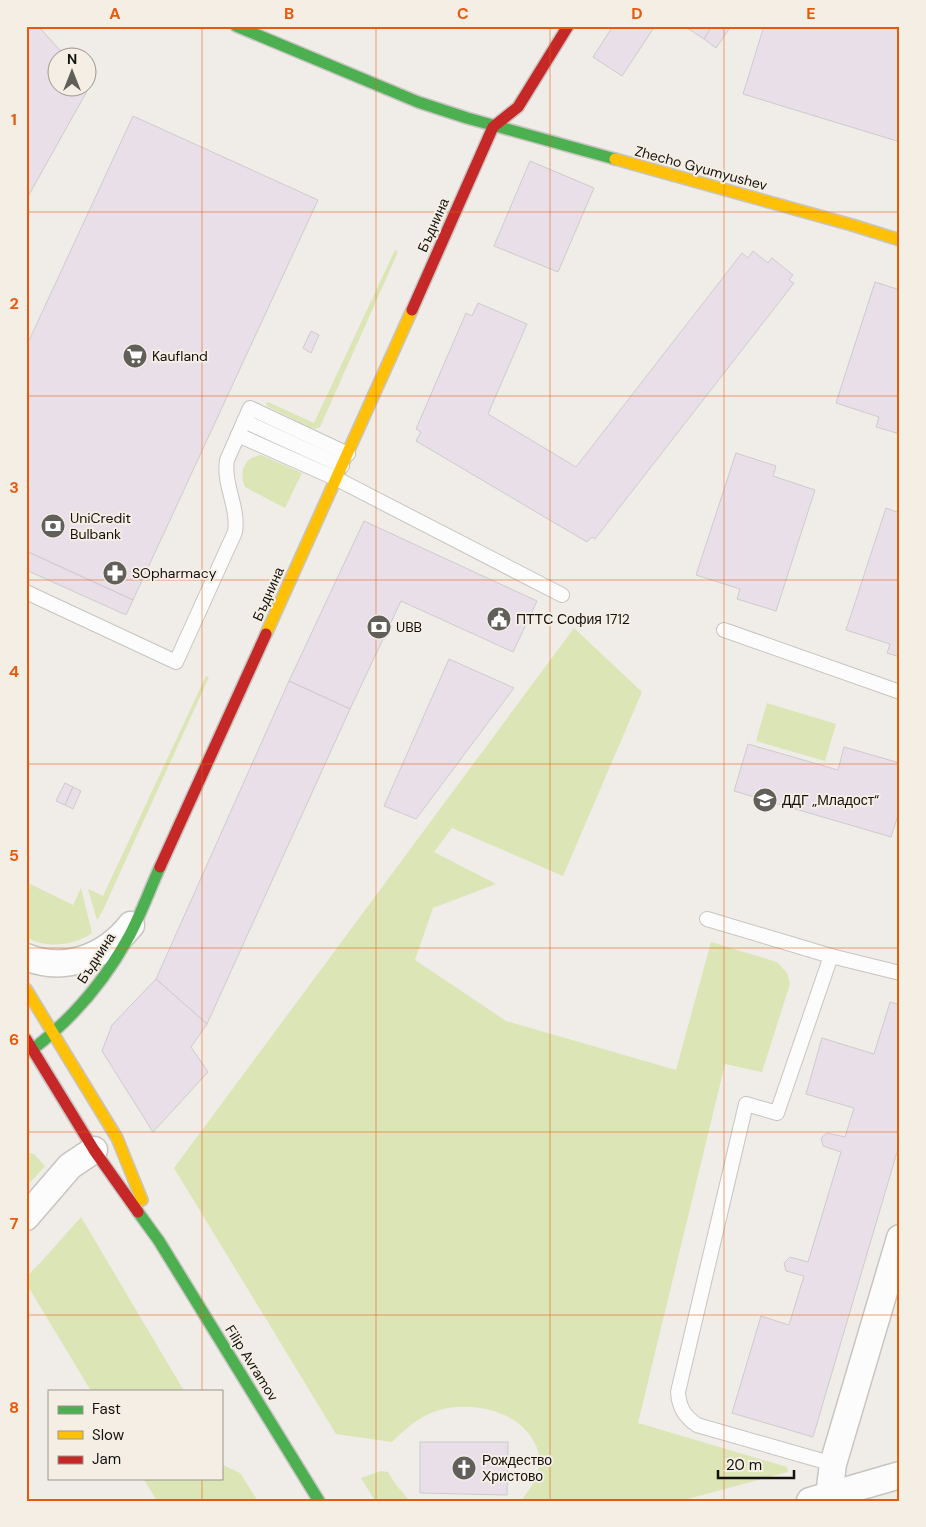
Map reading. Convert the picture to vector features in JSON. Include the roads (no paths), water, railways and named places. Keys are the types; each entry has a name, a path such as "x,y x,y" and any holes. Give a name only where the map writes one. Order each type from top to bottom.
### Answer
{"street":[{"name":"Zhecho Gyumyushev","path":"236,26 418,102 494,126 900,240"},
{"path":"494,126 518,107 568,26"},
{"name":"Бъднина","path":"33,1049 54,1034 98,986 115,961 140,912 337,479 494,126"},
{"path":"26,957 49,963 62,963 93,956 102,952 121,936 140,912"},
{"name":"Filip Avramov","path":"26,989 117,1138 159,1241"},
{"name":"Filip Avramov","path":"26,1039 94,1150 159,1241 320,1501"},
{"path":"26,1216 70,1166 94,1150"},
{"path":"819,1498 833,1464 900,1238"},
{"path":"819,1498 900,1475"}],"lane":[{"path":"26,592 176,662 235,532 235,511 226,478 227,460 250,408 345,460"},
{"path":"244,421 345,460"},
{"path":"238,435 337,479 562,595"},
{"path":"724,630 900,692"},
{"path":"707,919 831,956 900,972"},
{"path":"831,956 777,1113 746,1104 678,1392 679,1404 683,1413 697,1425 833,1464"}],"place":[{"name":"Kaufland","path":"135,356"},
{"name":"UniCredit Bulbank","path":"53,526"},
{"name":"SOpharmacy","path":"115,573"},
{"name":"ПТТС София 1712","path":"499,619"},
{"name":"UBB","path":"379,627"},
{"name":"ДДГ „Младост“","path":"765,800"},
{"name":"Рождество Христово","path":"464,1468"}]}
